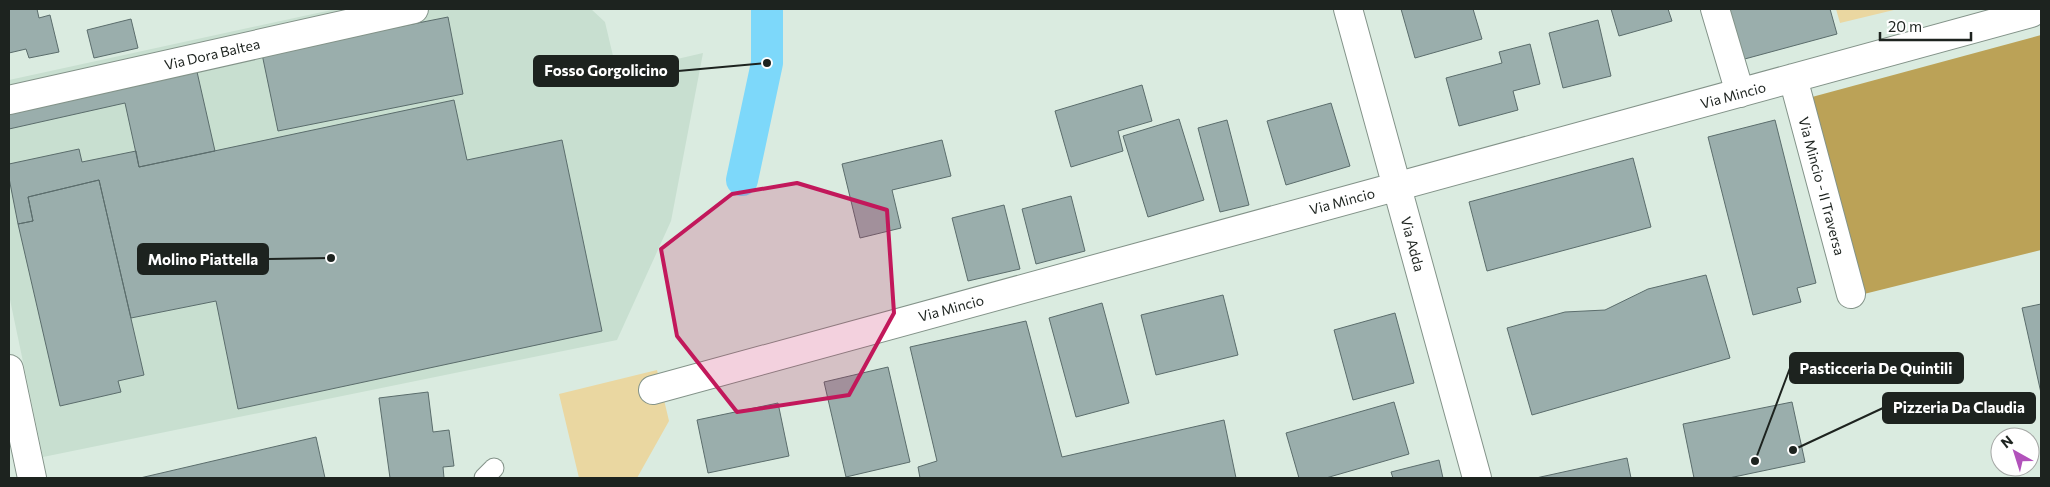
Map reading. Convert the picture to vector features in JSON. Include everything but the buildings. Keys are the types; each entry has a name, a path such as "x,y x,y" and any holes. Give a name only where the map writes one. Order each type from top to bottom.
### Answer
{"street":[{"name":"Via Dora Baltea","path":"9,100 414,9"},
{"name":"Via Adda","path":"1348,9 1477,478"},
{"path":"1715,9 1740,92"},
{"name":"Via Mincio","path":"654,390 2030,14"},
{"name":"Via Mincio - II Traversa","path":"1793,78 1851,294"},
{"path":"9,370 32,478"}],"highlighted area":[{"path":"797,183 887,210 894,313 849,395 737,412 677,336 661,249 732,194"}],"shaded area":[{"path":"336,9 591,9 605,22 617,73 703,53 671,221 617,340 43,457 9,295 9,80"},
{"path":"1836,9 1898,9 1840,23"},
{"path":"2041,35 2041,250 1864,294 1812,97"},
{"path":"657,370 669,421 637,478 579,478 559,394"}],"waterway":[{"path":"742,180 767,63 767,9"}],"place":[{"name":"Fosso Gorgolicino","path":"767,63"},
{"name":"Molino Piattella","path":"331,258"},
{"name":"Pizzeria Da Claudia","path":"1793,450"},
{"name":"Pasticceria De Quintili","path":"1755,461"}]}
